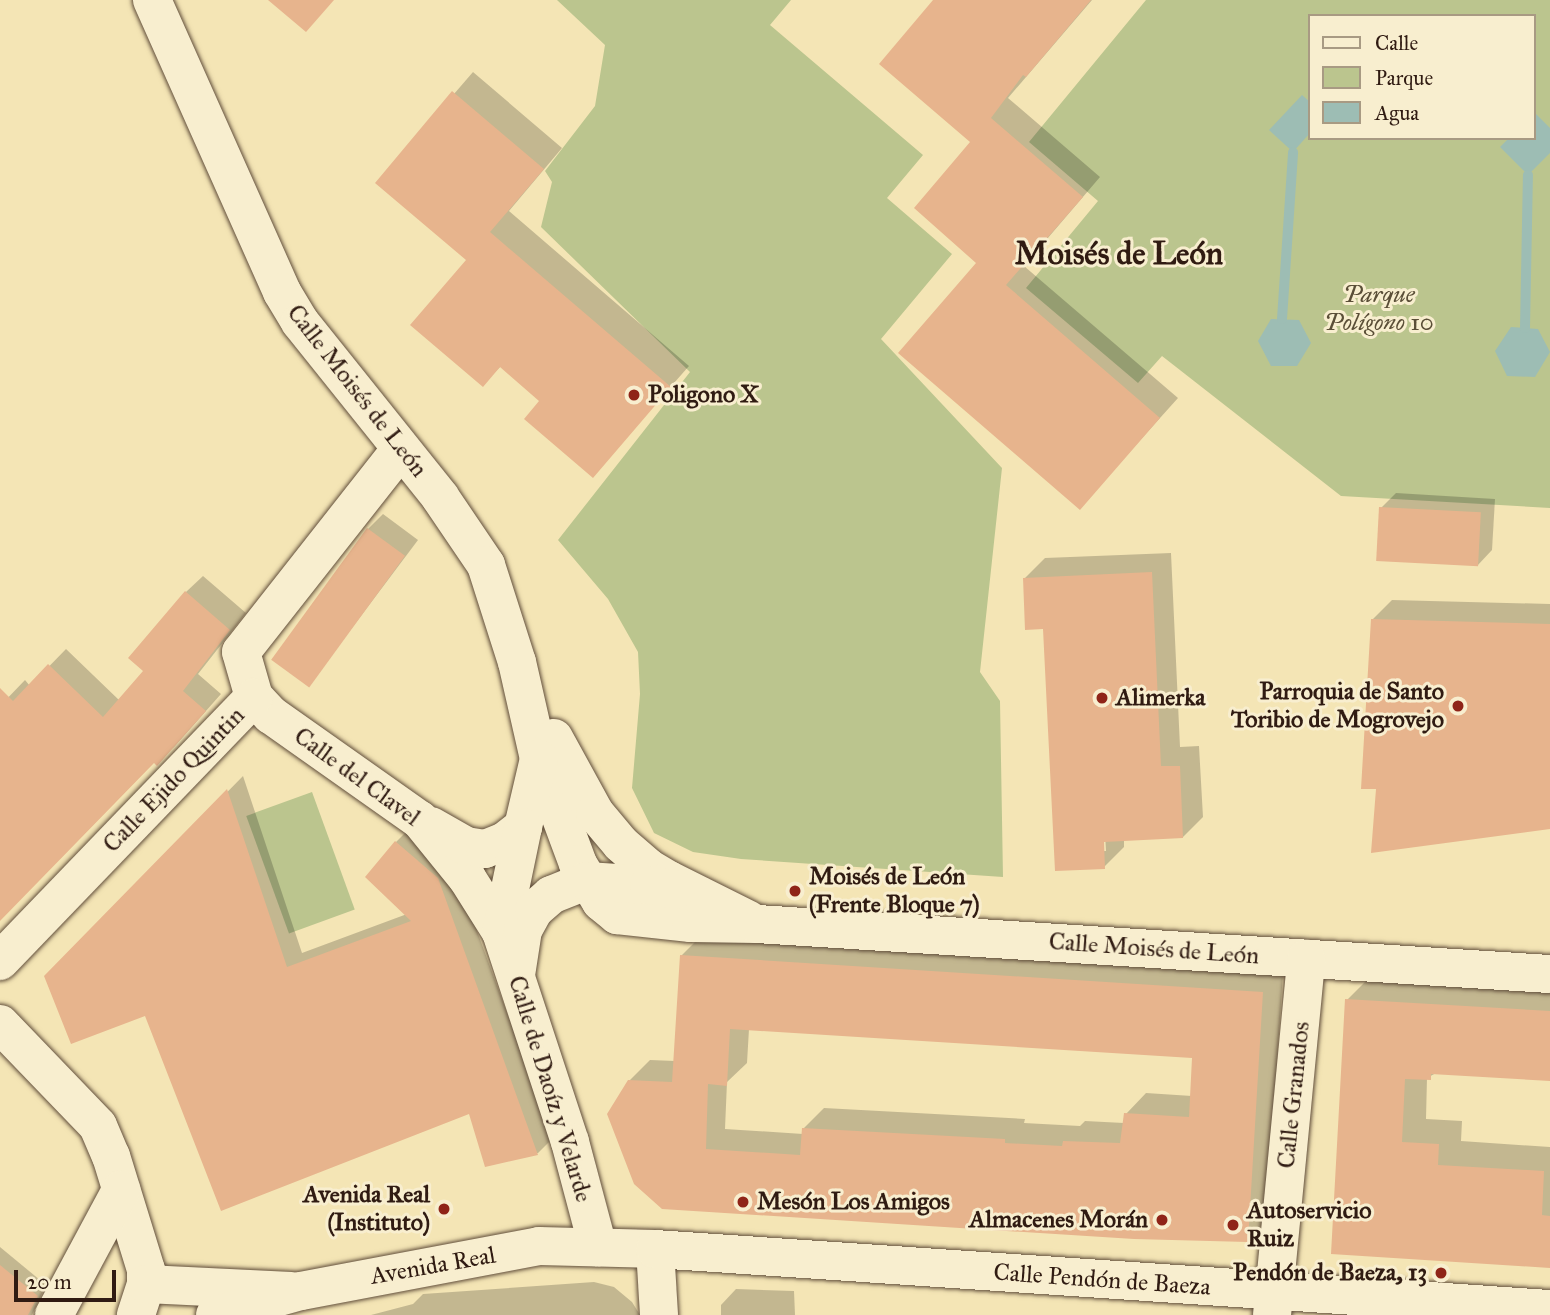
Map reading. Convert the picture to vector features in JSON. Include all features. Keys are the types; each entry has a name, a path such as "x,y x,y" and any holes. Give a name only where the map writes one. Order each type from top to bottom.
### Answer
{"street":[{"name":"Calle Moisés de León","path":"152,0 282,292 300,322 440,497 486,565 517,662 540,759 586,881 601,902 617,915 691,923 757,924 1550,974"},
{"name":"Calle Ejido Quintin","path":"0,961 254,697 241,652 401,450"},
{"name":"Calle Moisés de León","path":"517,662 574,778 596,813 621,844 647,867 757,924"},
{"name":"Calle del Clavel","path":"254,697 271,715 420,820 467,878 501,932"},
{"name":"Calle Moisés de León","path":"501,932 540,759"},
{"path":"420,820 466,846 485,849 505,841 523,827"},
{"name":"Calle Moisés de León","path":"515,978 523,930 534,910 551,895 586,881 649,885 698,895"},
{"name":"Calle de Daoíz y Velarde","path":"501,932 570,1142 598,1247"},
{"name":"Calle Granados","path":"1272,1303 1306,959"},
{"path":"0,1024 98,1126 146,1270 141,1299 300,1291"},
{"path":"54,1315 121,1190"},
{"name":"Avenida Real","path":"215,1315 300,1291 539,1247 654,1249"},
{"path":"654,1249 659,1315"},
{"name":"Calle Pendón de Baeza","path":"654,1249 1272,1303 1550,1309"}],"green space":[{"path":"557,0 791,0 770,25 923,155 887,198 952,254 881,339 1002,468 980,672 1000,701 1003,877 741,859 693,852 654,833 632,788 640,694 638,652 608,599 558,540 690,372 541,227 552,182 545,171 595,106 605,45"},
{"name":"Parque Polígono 10","path":"1146,0 1550,0 1550,508 1341,496 1162,356 1138,383 1026,288 1098,201 1029,142"},
{"path":"312,792 355,909 289,933 246,816"}],"water":[{"path":"1302,95 1308,100 1308,135 1293,152 1269,130"},
{"path":"1536,114 1550,128 1550,153 1528,175 1500,147 1507,140 1536,140"},
{"path":"1271,319 1299,320 1311,343 1297,366 1271,366 1258,341"},
{"path":"1511,327 1538,329 1550,352 1535,377 1507,376 1495,351"}],"building":[{"path":"268,0 334,0 306,32"},
{"path":"933,0 1091,0 1026,77 1023,75 991,118 1083,197 1006,285 1160,418 1080,510 898,353 976,263 914,208 970,142 879,64"},
{"path":"452,91 544,169 490,232 671,387 593,478 524,419 539,401 500,367 483,387 410,325 466,260 375,183"},
{"path":"1379,507 1481,512 1478,566 1376,561"},
{"path":"367,528 405,556 309,687 271,660"},
{"name":"Alimerka","path":"1152,572 1161,766 1180,766 1183,838 1104,842 1105,869 1055,871 1043,629 1025,630 1023,578"},
{"path":"185,591 230,630 183,691 206,711 157,766 154,763 0,921 0,688 13,701 48,664 103,717 143,671 128,658"},
{"name":"Parroquia de Santo Toribio de Mogrovejo","path":"1371,619 1550,624 1550,829 1371,853 1376,789 1361,789"},
{"path":"227,789 287,967 411,921 365,877 395,841 438,878 538,1155 485,1167 469,1114 221,1211 145,1016 71,1044 44,976"},
{"path":"680,955 1263,992 1248,1242 1134,1239 662,1209 634,1184 607,1114 628,1080 672,1082","holes":["730,1029 1192,1058 1189,1117 1124,1113 1120,1143 1063,1141 1062,1146 1005,1143 1005,1139 802,1128 800,1155 706,1149 708,1084 727,1086"]},
{"path":"1345,999 1550,1011 1550,1081 1431,1074 1431,1080 1405,1079 1402,1142 1439,1144 1438,1165 1544,1171 1542,1215 1550,1216 1550,1268 1331,1254"},
{"path":"0,1265 38,1296 28,1315 0,1315"}],"waterway":[{"path":"1282,319 1293,152"},
{"path":"1525,328 1528,175"}],"place":[{"name":"Poligono X","path":"634,395"},
{"name":"Alimerka","path":"1102,698"},
{"name":"Parroquia de Santo Toribio de Mogrovejo","path":"1458,706"},
{"name":"Moisés de León (Frente Bloque 7)","path":"795,891"},
{"name":"Mesón Los Amigos","path":"743,1202"},
{"name":"Avenida Real (Instituto)","path":"444,1209"},
{"name":"Almacenes Morán","path":"1162,1220"},
{"name":"Autoservicio Ruiz","path":"1233,1225"},
{"name":"Pendón de Baeza, 13","path":"1441,1273"}],"district":[{"name":"Moisés de León","path":"1119,254"}]}
